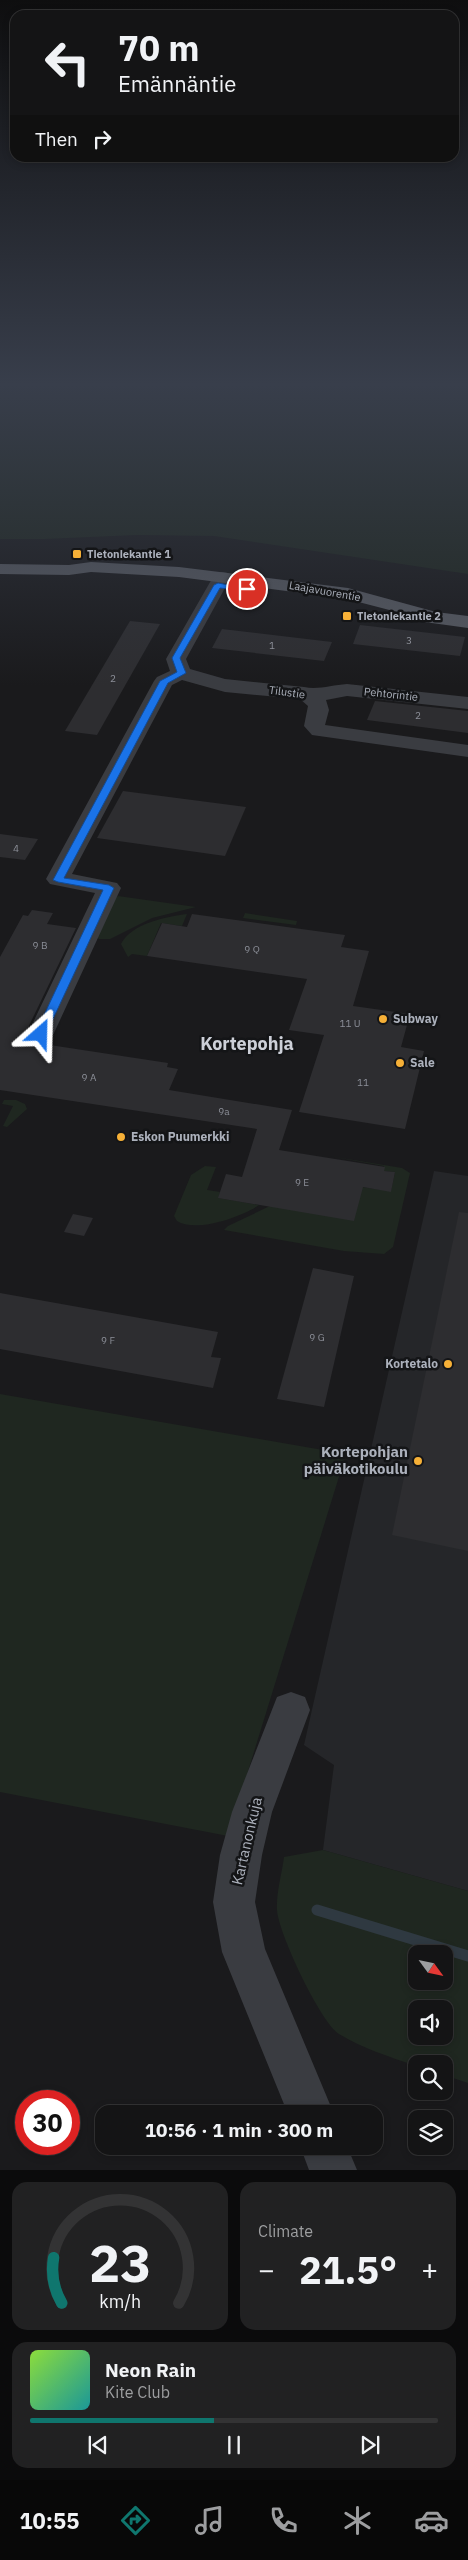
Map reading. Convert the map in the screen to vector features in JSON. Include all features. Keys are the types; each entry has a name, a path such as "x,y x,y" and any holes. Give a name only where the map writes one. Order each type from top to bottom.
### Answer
{"main road":[{"name":"Laajavuorentie","path":"0,569 69,570 220,581 347,606 429,615 468,622"}],"street":[{"path":"41,1034 109,888 58,880 164,681 181,673 176,658 220,581"},
{"name":"Tilustie","path":"181,673 194,679 212,683 304,693 314,697 318,701 319,712 314,726 319,732 468,751"},
{"name":"Pehtorintie","path":"314,697 331,691 347,690 468,703"},
{"name":"Kartanonkuja","path":"291,1710 252,1812 241,1855 234,1902 244,1952 263,1993 307,2105"},
{"path":"327,2155 333,2170"}],"shaded area":[{"path":"0,483 468,483 468,574 214,536 137,535 0,539"},
{"path":"118,896 196,907 152,918 110,939 99,939 94,934 110,901"},
{"path":"245,913 297,921 296,925 243,918"},
{"path":"187,914 182,926 161,923 147,956 132,954 128,957 121,944 133,931 150,922"},
{"path":"4,1100 16,1100 25,1104 27,1109 7,1127 3,1126 13,1106 2,1104"},
{"path":"329,1156 402,1168 410,1173 393,1247 384,1254 344,1251 224,1230 228,1226 270,1206 354,1186 391,1191 395,1172 384,1171 384,1166"},
{"path":"205,1166 216,1167 207,1190 220,1192 219,1198 259,1205 251,1210 218,1222 195,1225 177,1221 174,1216 191,1175"},
{"name":"Kortepohjan päiväkotikoulu","path":"434,1171 468,1176 468,1891 323,1850 334,1765 304,1745"},
{"path":"0,1394 346,1454 228,1836 0,1792"},
{"path":"323,1850 468,1891 468,2083 453,2078 453,2055 408,2055 408,2063 357,2044 339,2034 321,2013 301,1976 279,1921 277,1897 284,1857"}],"building":[{"path":"130,621 160,624 97,735 65,731"},
{"path":"360,625 465,637 460,656 353,644"},
{"path":"222,629 332,642 324,661 212,648"},
{"path":"375,701 468,711 468,733 367,720"},
{"path":"123,791 246,807 225,856 97,838"},
{"path":"0,834 38,839 25,860 0,857"},
{"path":"32,910 53,913 47,924 76,928 26,1032 30,1042 168,1063 167,1067 178,1069 169,1090 292,1110 279,1150 385,1167 384,1171 395,1172 391,1192 363,1187 354,1221 218,1198 226,1174 242,1177 257,1129 0,1090 0,957 23,915 28,916"},
{"path":"192,914 345,935 341,947 369,951 353,1006 410,1014 401,1047 424,1051 405,1129 299,1112 324,1035 289,1030 307,979 147,956 162,923 187,927"},
{"name":"Kortetalo","path":"459,1212 468,1213 468,1551 392,1535"},
{"path":"73,1214 93,1218 84,1236 64,1232"},
{"path":"313,1268 354,1276 324,1407 277,1399"},
{"path":"0,1293 218,1332 211,1357 221,1358 213,1388 0,1349"}],"waterway":[{"path":"317,1910 468,1956"}],"place":[{"name":"Tietoniekantie 1","path":"77,554"},
{"name":"Tietoniekantie 2","path":"347,616"},
{"name":"Subway","path":"383,1019"},
{"name":"Sale","path":"400,1063"},
{"name":"Eskon Puumerkki","path":"121,1137"},
{"name":"Kortetalo","path":"448,1364"},
{"name":"Kortepohjan päiväkotikoulu","path":"418,1461"}],"district":[{"name":"Kortepohja","path":"247,1044"}],"route":[{"path":"41,1034 109,888 58,880 164,681 181,673 177,667 176,658 218,585 247,589"}]}
